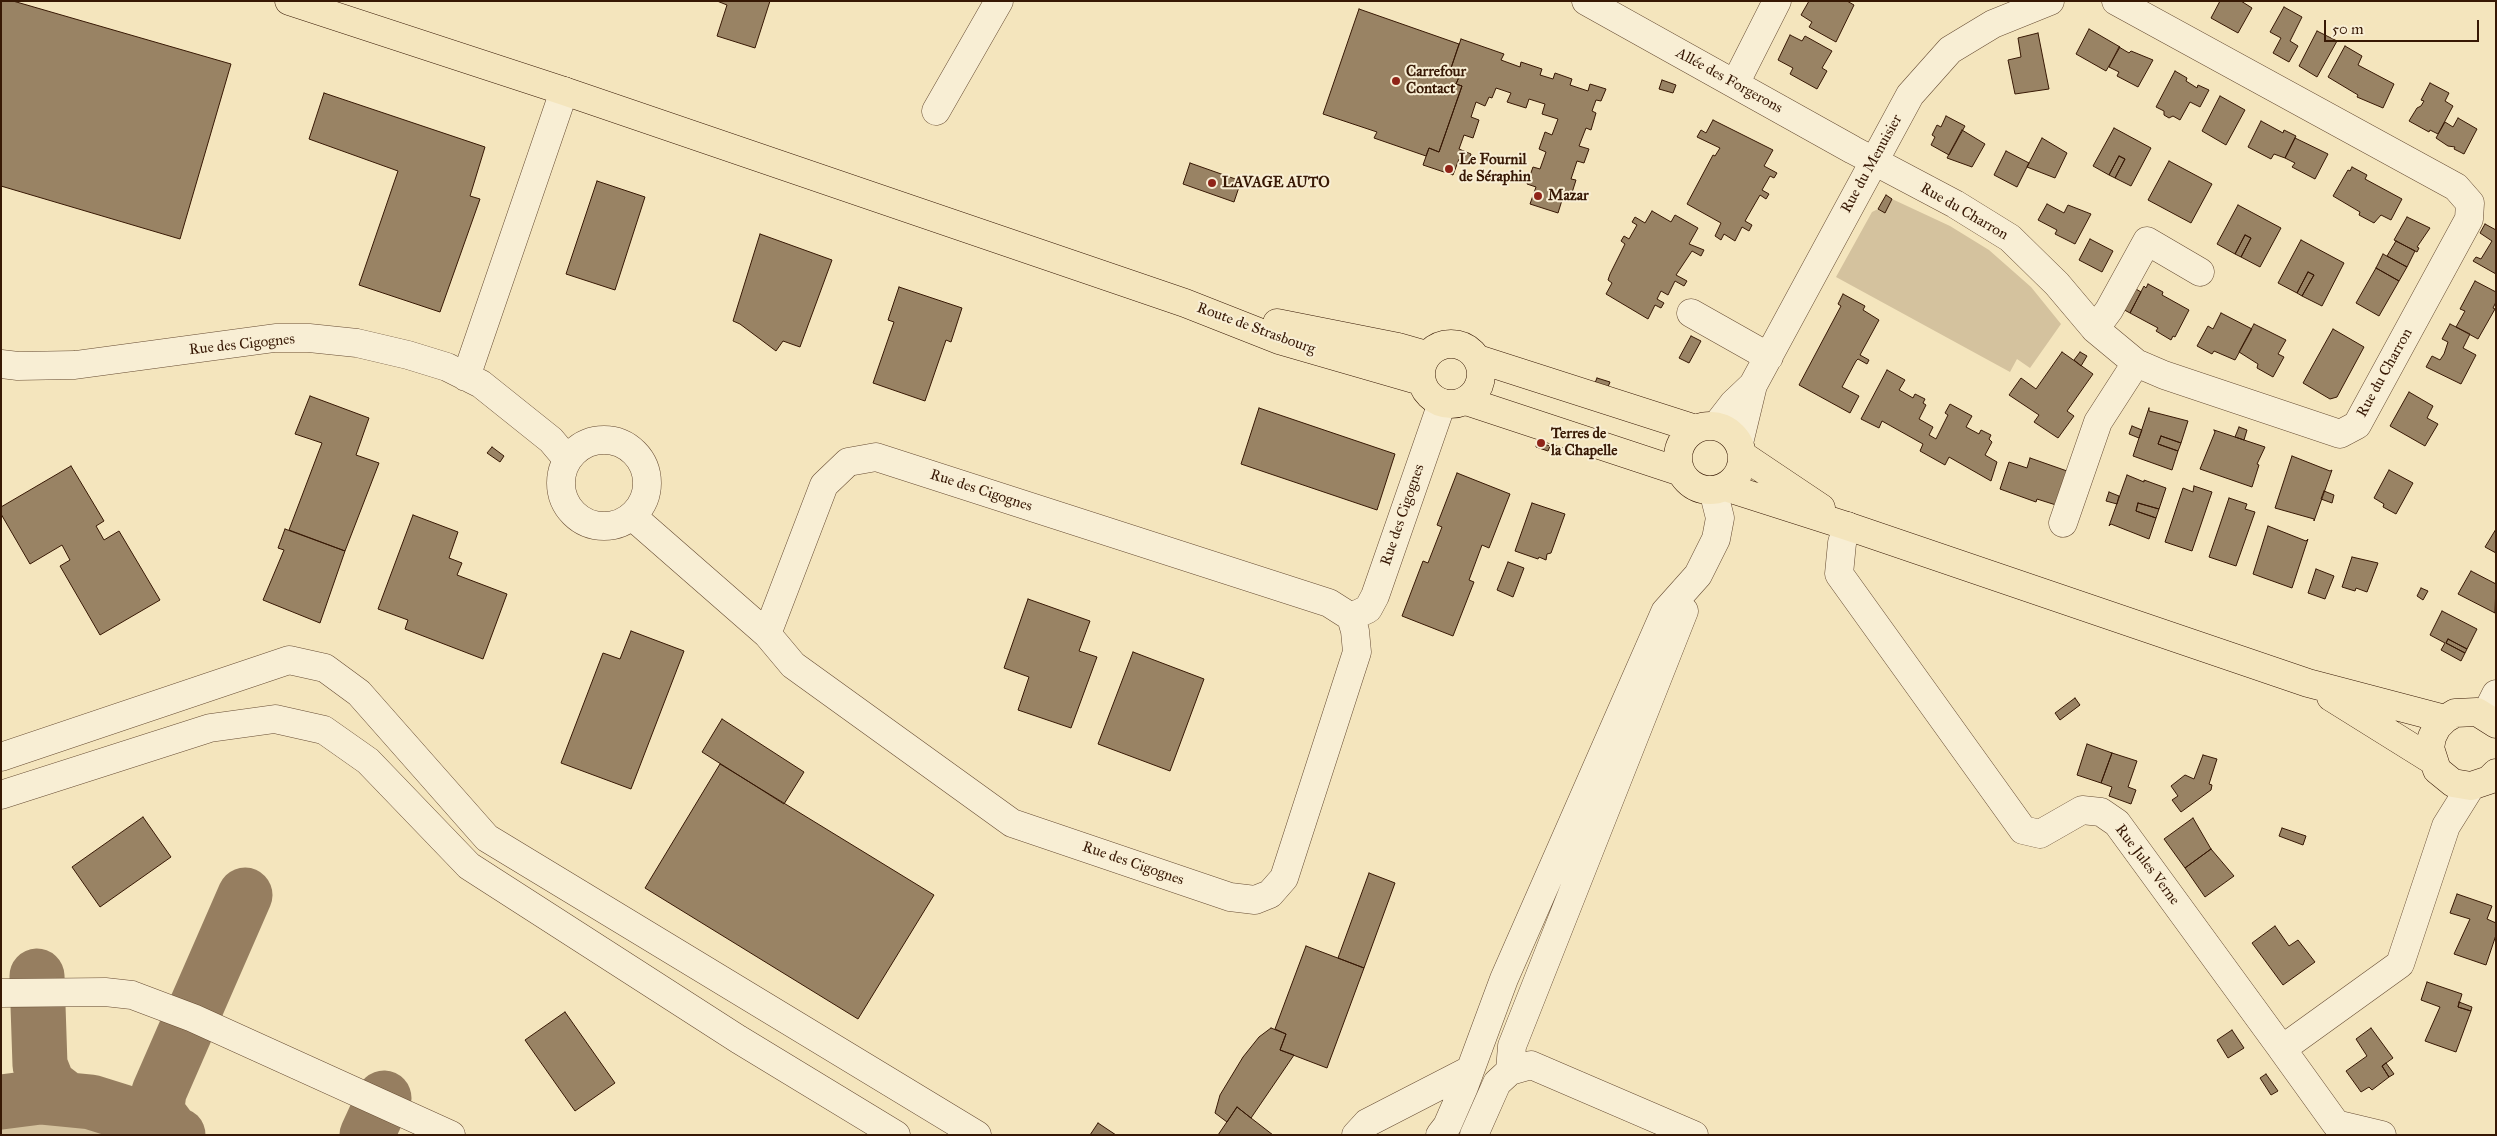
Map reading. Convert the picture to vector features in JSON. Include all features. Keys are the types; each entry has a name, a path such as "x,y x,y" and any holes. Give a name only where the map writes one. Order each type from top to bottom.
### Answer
{"main road":[{"name":"Route de Strasbourg","path":"289,1 564,91 1185,303 1398,347 1424,368"},
{"path":"1454,402 1479,387 1482,378 1478,359 1471,351 1453,343 1434,348 1424,368 1428,395 1681,472 1694,486 1719,489 1847,526 2308,683 2445,719"},
{"path":"1478,359 1733,436 1740,449 1847,526"},
{"path":"1681,472 1678,452 1688,435 1706,428"},
{"path":"1719,489 1738,474 1740,449"},
{"path":"2308,683 2462,786 2471,786 2488,780 2496,774"},
{"path":"2438,769 2430,748 2432,737 2445,719 2466,711 2492,711"}],"street":[{"path":"936,111 999,1"},
{"name":"Allée des Forgerons","path":"1586,1 1872,161"},
{"path":"1735,84 1777,1"},
{"name":"Rue du Menuisier","path":"1740,449 1753,385 1872,161 1910,95 1950,50 1993,24 2050,1"},
{"name":"Rue du Charron","path":"1872,161 1956,204 2010,238 2057,284 2095,329 2136,363 2164,375 2340,434 2357,425 2469,220 2470,203 2456,187 2116,1"},
{"path":"466,377 564,91"},
{"path":"2095,329 2109,310 2147,241 2200,272"},
{"path":"1692,313 1769,356"},
{"name":"Rue des Cigognes","path":"1,364 18,366 75,365 275,338 309,338 357,343 408,355 447,368 481,384 552,440 567,459"},
{"path":"2063,523 2098,422 2136,363"},
{"name":"Rue du Menuisier","path":"1706,428 1753,385"},
{"name":"Rue des Cigognes","path":"1351,617 1368,609 1375,596 1454,402"},
{"path":"591,441 614,441 634,450 643,462 647,476 647,491 642,505 632,516 620,523 605,526 591,524 578,517 568,506 563,495 562,476 567,459 578,448 591,441"},
{"name":"Rue des Cigognes","path":"632,516 767,634 793,665 1012,823 1230,897 1255,900 1270,894 1284,878 1357,652 1356,631 1351,617 1329,603 876,457 848,462 824,485 767,634"},
{"path":"1510,1071 1512,1046 1698,575 1716,539 1719,523 1719,489"},
{"name":"Rue Jules Verne","path":"1847,526 1842,543 1839,574 2023,830 2040,834 2082,810 2101,812 2117,822 2336,1124 2382,1135"},
{"path":"1440,1135 1447,1126 1504,979 1664,612 1698,575"},
{"path":"1,757 289,660 325,668 359,693 487,838 977,1135"},
{"path":"1,795 210,728 275,719 324,730 368,761 469,866 738,1038 896,1135"},
{"path":"2438,769 2446,826"},
{"path":"2282,1049 2400,964 2446,826 2471,786"},
{"path":"1,994 105,992 132,996 192,1018 452,1135"},
{"path":"1474,1135 1497,1083 1510,1071 1532,1065 1694,1135"},
{"path":"1356,1135 1367,1123 1470,1070"}],"shaded area":[{"path":"1892,199 1950,226 1989,250 2031,287 2061,324 2030,368 2017,359 2010,372 1836,277 1872,212 1878,209 1885,212"},
{"path":"39,1112 91,1120 125,1135 1,1135 1,1122"}],"building":[{"path":"1,1 13,1 231,64 180,239 1,186"},
{"path":"717,1 770,1 755,48 717,36 727,5"},
{"path":"1809,1 1847,1 1854,5 1836,42 1809,27 1812,22 1801,15"},
{"path":"2220,1 2241,1 2252,8 2238,33 2211,18"},
{"path":"2284,7 2302,17 2290,41 2298,46 2289,62 2273,53 2281,38 2270,32"},
{"name":"Carrefour Contact","path":"1359,9 1459,44 1449,74 1459,77 1456,84 1462,86 1439,152 1429,148 1426,156 1374,138 1377,132 1323,114"},
{"path":"2089,29 2120,47 2106,71 2076,54"},
{"path":"2317,31 2337,41 2317,77 2299,66"},
{"path":"2038,33 2049,89 2015,94 2008,60 2021,57 2018,38"},
{"path":"1790,35 1802,41 1805,36 1832,51 1822,68 1827,71 1817,89 1790,74 1793,68 1778,60"},
{"path":"1461,39 1504,54 1501,60 1520,67 1521,62 1542,69 1540,75 1553,79 1555,73 1572,79 1570,85 1588,91 1590,84 1606,89 1601,101 1596,100 1592,111 1596,113 1591,130 1586,128 1579,146 1589,149 1584,163 1577,161 1571,179 1576,180 1570,199 1563,197 1558,213 1530,204 1536,187 1527,184 1533,167 1540,169 1546,152 1539,149 1545,132 1552,135 1558,119 1542,114 1545,104 1529,99 1526,108 1507,102 1511,93 1496,88 1492,98 1489,97 1485,106 1476,102 1471,117 1479,120 1473,138 1464,135 1459,149 1471,154 1468,163 1459,159 1453,175 1423,165 1429,148 1439,152 1462,86 1456,84 1459,77 1449,74"},
{"path":"2345,46 2362,56 2358,65 2394,84 2383,108 2357,97 2358,95 2328,77"},
{"path":"2119,47 2129,53 2131,51 2153,60 2138,87 2117,76 2119,72 2109,67"},
{"path":"2175,71 2187,78 2186,81 2197,88 2198,85 2209,90 2200,107 2190,102 2180,120 2173,116 2169,118 2164,115 2164,111 2156,107"},
{"path":"1662,80 1676,85 1673,93 1659,89"},
{"path":"2430,83 2449,93 2445,101 2453,106 2438,134 2430,130 2429,132 2409,121 2424,101 2421,100"},
{"path":"324,93 485,147 470,196 480,199 440,312 359,285 398,171 309,139"},
{"path":"2220,96 2245,110 2226,145 2202,131"},
{"path":"1946,116 1965,126 1949,155 1931,145 1935,137 1932,135 1937,125 1941,127"},
{"path":"2458,118 2477,129 2464,154 2454,149 2455,147 2448,146 2436,138 2445,122 2453,127"},
{"path":"1713,120 1773,150 1764,166 1777,173 1774,178 1770,176 1762,190 1769,194 1766,199 1760,195 1745,221 1752,225 1749,231 1742,227 1735,241 1724,234 1721,240 1715,236 1721,223 1687,204 1713,155 1715,156 1720,148 1697,137 1701,130 1706,133"},
{"path":"2261,121 2283,133 2284,130 2296,136 2285,158 2274,154 2271,159 2248,147"},
{"path":"2114,128 2151,148 2131,186 2115,178 2125,159 2119,156 2109,175 2093,166"},
{"path":"1962,130 1985,144 1972,167 1947,158"},
{"path":"2042,138 2067,153 2055,178 2027,167"},
{"path":"2295,138 2328,154 2315,179 2292,167 2295,163 2285,158"},
{"path":"2006,151 2029,163 2017,187 1994,175"},
{"path":"2119,156 2125,159 2115,178 2109,175"},
{"path":"2169,161 2212,184 2191,223 2148,200"},
{"name":"LAVAGE AUTO","path":"1190,163 1241,181 1234,202 1183,184"},
{"path":"2352,167 2367,175 2365,179 2402,199 2391,220 2381,215 2374,223 2359,215 2360,212 2333,196 2348,170 2350,171"},
{"path":"597,181 645,197 615,290 566,274"},
{"path":"1886,195 1892,199 1885,213 1878,209"},
{"path":"2047,204 2064,213 2068,205 2091,214 2075,244 2055,234 2057,230 2038,220"},
{"path":"2238,205 2281,228 2260,267 2241,257 2251,238 2245,235 2235,254 2217,244"},
{"path":"1652,211 1671,222 1675,215 1698,228 1689,244 1704,250 1701,256 1692,251 1676,275 1687,281 1684,286 1675,281 1668,295 1661,291 1657,299 1664,303 1661,308 1655,305 1648,319 1606,294 1612,283 1608,280 1610,274 1625,244 1621,241 1624,236 1629,239 1637,225 1632,222 1635,217 1645,223"},
{"path":"2407,217 2430,228 2417,247 2419,248 2417,252 2394,240"},
{"path":"2485,224 2496,230 2496,274 2473,261 2476,257 2481,259 2492,241 2480,233"},
{"path":"760,234 832,260 800,347 783,341 776,351 740,324 733,321"},
{"path":"2245,235 2251,238 2241,257 2235,254"},
{"path":"2090,239 2113,251 2102,272 2079,260"},
{"path":"2301,240 2344,263 2322,306 2302,296 2314,275 2308,272 2297,293 2278,283"},
{"path":"2396,241 2415,251 2407,267 2387,256"},
{"path":"2383,254 2407,267 2399,281 2376,268"},
{"path":"2376,268 2399,281 2379,316 2356,303"},
{"path":"2308,272 2314,275 2302,296 2297,293"},
{"path":"2475,281 2496,292 2496,302 2493,308 2495,309 2478,339 2456,327 2465,311 2460,309"},
{"path":"2148,284 2163,292 2162,295 2189,310 2175,337 2173,336 2171,340 2156,331 2158,328 2130,313 2144,286 2146,288"},
{"path":"2131,286 2141,292 2130,313 2119,307"},
{"path":"899,287 962,308 951,342 946,340 925,401 873,383 894,322 888,320"},
{"path":"1843,294 1865,306 1863,310 1879,320 1860,355 1869,360 1867,364 1858,359 1842,387 1859,396 1850,413 1799,385 1841,306 1838,304"},
{"path":"2221,313 2252,329 2235,360 2214,351 2212,354 2197,346 2208,326 2213,329"},
{"path":"2254,324 2286,340 2278,354 2284,357 2273,377 2257,368 2258,364 2239,352"},
{"path":"2450,324 2470,334 2463,348 2476,355 2461,384 2426,367 2432,356 2440,360 2444,354 2448,342 2442,339"},
{"path":"2333,329 2364,347 2337,397 2330,399 2303,383"},
{"path":"1691,336 1701,341 1689,363 1679,358"},
{"path":"2062,352 2093,374 2067,411 2074,416 2058,438 2034,422 2039,415 2009,395 2021,378 2036,389"},
{"path":"2080,352 2087,356 2081,366 2074,360"},
{"path":"1887,370 1905,380 1899,390 1913,398 1915,394 1925,399 1923,403 1926,405 1919,419 1933,427 1929,435 1936,439 1948,415 1945,413 1950,404 1972,416 1966,427 1979,434 1981,430 1991,435 1989,439 1992,442 1985,455 1997,462 1991,481 1949,457 1945,465 1920,451 1923,444 1882,421 1879,428 1861,419"},
{"path":"1597,378 1610,382 1608,387 1595,383"},
{"path":"2409,392 2433,406 2427,418 2438,424 2425,446 2390,426"},
{"path":"310,396 369,418 356,455 379,463 345,551 289,530 322,443 295,434"},
{"path":"1259,408 1395,454 1377,510 1241,464"},
{"path":"2149,408 2149,411 2188,421 2181,443 2161,436 2158,444 2178,451 2172,470 2133,456"},
{"path":"2132,426 2142,430 2139,438 2129,434"},
{"path":"2239,427 2247,430 2244,440 2235,437"},
{"path":"2214,430 2265,447 2257,464 2259,465 2252,487 2200,469 2215,432"},
{"path":"2161,436 2181,443 2178,451 2158,444"},
{"path":"1537,442 1550,446 1548,451 1536,447"},
{"path":"492,447 504,456 500,462 487,453"},
{"path":"2292,456 2330,471 2332,470 2314,521 2314,519 2275,508"},
{"path":"2030,458 2067,471 2056,505 2037,499 2036,502 2000,489 2009,462 2027,468"},
{"path":"71,466 104,521 96,526 104,540 119,531 160,600 100,635 60,566 70,560 62,545 30,564 1,514 1,507"},
{"path":"2389,470 2413,483 2396,514 2383,507 2384,504 2374,498"},
{"path":"1457,473 1510,494 1489,548 1482,545 1469,580 1474,582 1453,636 1402,616 1423,561 1428,563 1442,527 1437,525"},
{"path":"2127,475 2166,488 2159,509 2138,503 2136,511 2156,518 2149,539 2111,524 2109,526"},
{"path":"2194,486 2212,492 2192,551 2165,542 2183,488 2193,492"},
{"path":"2324,491 2334,495 2332,503 2321,499"},
{"path":"2109,492 2119,496 2117,504 2106,501"},
{"path":"2229,498 2247,504 2245,509 2255,512 2236,566 2209,557"},
{"path":"1532,503 1565,514 1551,553 1547,554 1546,560 1515,551"},
{"path":"2138,503 2159,509 2156,518 2136,511"},
{"path":"413,515 458,532 449,558 462,563 457,575 507,594 483,659 405,629 408,620 378,609"},
{"path":"2268,526 2306,541 2308,539 2292,588 2253,574"},
{"path":"285,529 345,551 320,623 263,600 284,550 278,548"},
{"path":"2496,529 2496,553 2485,547"},
{"path":"2352,557 2378,563 2367,592 2356,588 2355,591 2342,587"},
{"path":"1508,562 1524,568 1513,597 1497,590"},
{"path":"2316,569 2334,576 2325,599 2308,593"},
{"path":"2471,571 2496,584 2495,613 2458,594"},
{"path":"2421,588 2428,591 2423,600 2417,596"},
{"path":"1028,599 1090,621 1079,651 1097,657 1071,728 1018,710 1029,677 1004,668"},
{"path":"2442,611 2477,629 2467,649 2448,639 2446,643 2465,653 2461,661 2441,650 2445,643 2430,635"},
{"path":"631,631 684,651 631,789 561,763 603,653 620,659"},
{"path":"2448,639 2467,649 2465,653 2446,643"},
{"path":"1133,652 1204,679 1170,771 1098,744"},
{"path":"2075,698 2080,705 2060,720 2055,713"},
{"path":"722,719 804,772 784,804 702,752"},
{"path":"2087,744 2112,753 2101,783 2077,775"},
{"path":"2112,753 2137,761 2128,787 2136,790 2131,804 2109,796 2112,787 2101,783"},
{"path":"2203,755 2217,759 2209,784 2212,785 2211,790 2181,812 2172,800 2178,796 2171,786 2185,775 2194,779"},
{"path":"720,764 934,895 858,1019 645,888"},
{"path":"143,817 171,857 100,907 72,867"},
{"path":"2193,818 2211,849 2185,868 2164,839"},
{"path":"2282,828 2306,836 2303,845 2279,836"},
{"path":"2211,849 2234,876 2205,897 2185,868"},
{"path":"1369,873 1395,883 1364,968 1338,958"},
{"path":"2457,894 2492,906 2487,919 2496,923 2496,935 2486,965 2454,954 2470,919 2450,913"},
{"path":"2275,926 2289,946 2298,940 2315,962 2283,985 2252,943"},
{"path":"1306,946 1364,968 1327,1068 1280,1050 1286,1034 1275,1029"},
{"path":"2427,982 2462,994 2458,1007 2471,1011 2456,1052 2425,1041 2440,1007 2421,1000"},
{"path":"2459,1002 2472,1007 2471,1011 2458,1007"},
{"path":"565,1012 615,1083 575,1111 525,1040"},
{"path":"1271,1028 1286,1034 1280,1050 1294,1055 1251,1118 1237,1107 1227,1122 1215,1113 1220,1095 1243,1057 1259,1037"},
{"path":"2371,1028 2393,1058 2382,1066 2389,1077 2372,1090 2369,1087 2361,1092 2346,1071 2367,1056 2356,1039"},
{"path":"2232,1030 2244,1048 2228,1058 2217,1040"},
{"path":"2386,1063 2394,1074 2389,1077 2382,1066"},
{"path":"2266,1074 2278,1091 2271,1095 2260,1078"},
{"path":"1237,1107 1251,1118 1273,1135 1218,1135"},
{"path":"1098,1123 1116,1135 1090,1135"}],"taxiway":[{"path":"171,1131 159,1115 157,1107 159,1092 245,895"},
{"path":"37,976 40,1065 48,1085 65,1098"},
{"path":"1,1102 40,1097 91,1102 123,1112 178,1135"},
{"path":"367,1135 384,1098"}],"place":[{"name":"Carrefour Contact","path":"1396,81"},
{"name":"Le Fournil de Séraphin","path":"1449,169"},
{"name":"LAVAGE AUTO","path":"1212,183"},
{"name":"Mazar","path":"1538,196"},
{"name":"Terres de la Chapelle","path":"1541,443"}]}
